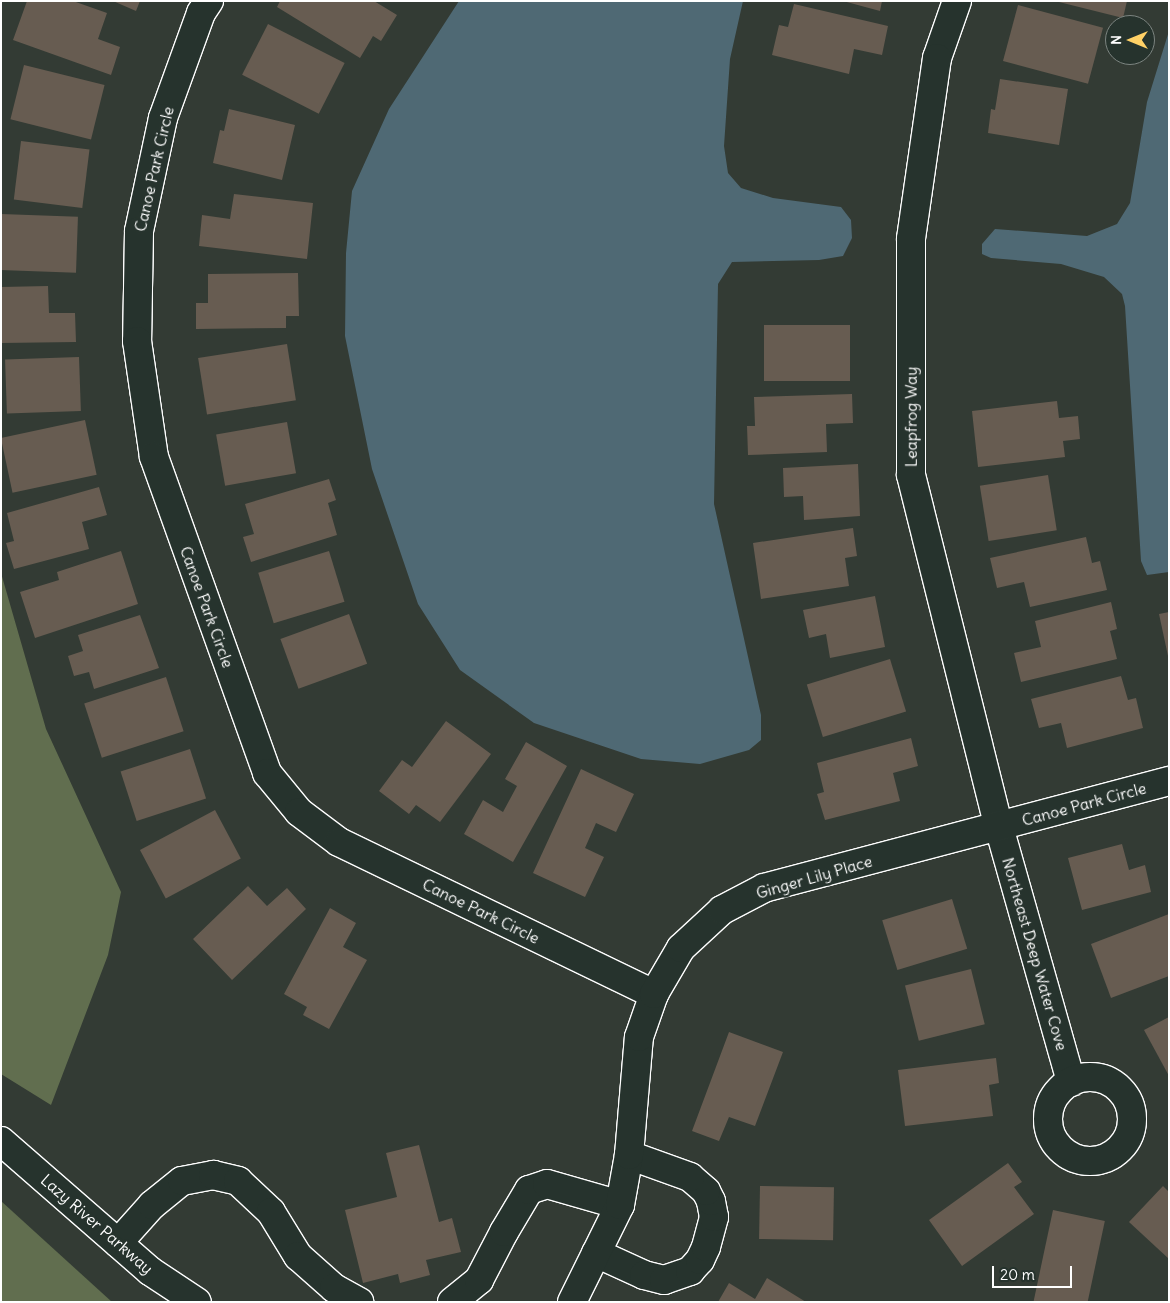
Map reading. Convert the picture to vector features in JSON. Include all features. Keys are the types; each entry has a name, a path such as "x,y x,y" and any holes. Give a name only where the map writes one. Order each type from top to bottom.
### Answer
{"street":[{"name":"Canoe Park Circle","path":"209,1 202,13 163,118 139,231 137,341 154,458 267,774 299,812 339,842 654,994"},
{"name":"Leapfrog Way","path":"957,1 937,58 911,239 911,475 999,827"},
{"name":"Canoe Park Circle","path":"999,827 1169,781"},
{"name":"Ginger Lily Place","path":"572,1302 620,1205 629,1155 639,1037 654,994 681,948 722,910 764,888 999,827"},
{"name":"Northeast Deep Water Cove","path":"999,827 1071,1082"},
{"name":"Lazy River Parkway","path":"1,1141 150,1271 197,1302"},
{"path":"596,1253 649,1277 669,1279 685,1274 697,1265 712,1230 714,1212 711,1200 699,1183 686,1175 629,1155"},
{"path":"118,1243 152,1204 182,1181 213,1175 238,1181 272,1212 298,1256 334,1288 359,1302"},
{"path":"452,1302 479,1280 529,1190 547,1184 620,1205"}],"green space":[{"path":"1,573 46,729 121,892 108,955 51,1105 1,1074"},
{"path":"1,1201 112,1302 1,1302"}],"water":[{"path":"459,1 743,1 730,59 724,146 728,173 741,188 773,198 841,207 851,220 852,238 843,256 819,260 732,262 718,284 714,504 761,715 761,740 749,750 700,764 641,759 534,723 460,670 418,604 372,469 345,336 346,253 352,191 389,109"},
{"path":"1169,31 1169,572 1147,575 1141,561 1125,306 1122,294 1104,277 1061,264 991,258 982,254 982,244 995,229 1087,236 1117,224 1130,203 1147,102"}],"building":[{"path":"27,1 73,1 107,13 98,39 120,47 111,75 13,40"},
{"path":"113,1 140,1 136,11"},
{"path":"280,1 374,1 397,15 381,41 373,36 360,58 277,7"},
{"path":"843,1 882,1 880,11"},
{"path":"1055,1 1127,1 1124,15 1111,15"},
{"path":"794,4 888,26 882,55 854,49 849,74 772,55 779,25 788,27"},
{"path":"1018,5 1103,28 1088,84 1003,61"},
{"path":"268,24 345,63 319,114 242,75"},
{"path":"24,65 105,85 91,139 10,119"},
{"path":"1000,79 1068,89 1059,145 988,133 991,109 995,110"},
{"path":"229,109 295,125 282,180 213,163 220,130 224,131"},
{"path":"21,141 89,149 82,208 14,200"},
{"path":"234,194 313,203 307,259 199,246 202,215 230,219"},
{"path":"1,214 78,217 76,273 1,270"},
{"path":"298,273 299,316 286,316 286,328 196,329 196,303 208,303 208,274"},
{"path":"48,286 49,313 75,313 76,342 1,343 1,287"},
{"path":"764,325 850,325 850,381 764,381"},
{"path":"287,344 296,400 207,414 198,358"},
{"path":"79,357 81,411 7,414 5,360"},
{"path":"852,394 853,423 826,424 827,452 748,455 747,426 755,426 754,397"},
{"path":"1057,401 1059,418 1078,416 1080,439 1063,441 1065,457 978,467 972,411"},
{"path":"85,420 97,475 13,493 1,438"},
{"path":"287,422 296,473 225,486 216,435"},
{"path":"858,464 860,516 804,520 803,496 784,497 783,468"},
{"path":"1048,475 1057,530 989,541 980,486"},
{"path":"329,479 336,500 328,503 337,535 251,562 243,537 254,534 245,504"},
{"path":"99,487 107,515 82,522 89,549 14,569 6,543 14,541 7,513"},
{"path":"853,528 857,556 845,558 849,586 761,599 753,543"},
{"path":"1086,537 1092,563 1100,561 1107,590 1030,607 1024,582 997,588 990,558"},
{"path":"121,551 138,604 35,638 20,592 59,580 57,572"},
{"path":"329,551 344,602 274,623 258,573"},
{"path":"875,596 885,647 830,658 826,634 809,638 803,610"},
{"path":"1111,602 1117,629 1110,631 1117,659 1021,682 1014,653 1041,647 1035,621"},
{"path":"1169,612 1169,656 1168,656 1159,614"},
{"path":"349,614 367,664 299,689 280,639"},
{"path":"140,615 159,668 94,689 89,672 74,676 68,656 83,651 78,635"},
{"path":"890,659 906,712 823,737 807,684"},
{"path":"1121,676 1128,700 1136,698 1143,728 1067,748 1061,723 1039,728 1031,699"},
{"path":"166,677 184,731 102,758 84,704"},
{"path":"446,721 491,754 440,822 416,805 409,814 379,791 402,760 412,767"},
{"path":"911,738 918,766 893,773 900,801 825,820 817,794 824,792 817,763"},
{"path":"526,742 567,766 513,862 464,834 483,800 503,812 517,786 505,779"},
{"path":"190,749 206,798 137,821 121,772"},
{"path":"581,769 634,794 616,832 596,823 585,848 604,857 585,897 533,873"},
{"path":"215,810 241,859 166,898 140,850"},
{"path":"1122,844 1129,870 1145,865 1151,892 1082,910 1068,858"},
{"path":"248,886 267,906 287,888 306,909 232,980 193,939"},
{"path":"952,899 967,949 897,970 882,920"},
{"path":"330,908 356,923 343,947 367,960 329,1029 303,1015 307,1007 284,994"},
{"path":"1169,914 1169,976 1111,998 1091,944"},
{"path":"971,969 985,1024 919,1041 905,985"},
{"path":"1169,1017 1169,1076 1144,1030"},
{"path":"729,1032 783,1052 755,1126 729,1117 719,1141 692,1131"},
{"path":"996,1058 999,1083 989,1085 993,1116 905,1126 898,1070"},
{"path":"419,1145 439,1222 452,1218 461,1252 426,1260 430,1275 400,1283 398,1274 363,1283 345,1210 397,1197 386,1153"},
{"path":"1008,1163 1022,1182 1014,1187 1034,1214 962,1266 929,1220"},
{"path":"760,1186 834,1187 833,1240 759,1239"},
{"path":"1163,1186 1169,1192 1169,1259 1129,1222"},
{"path":"1053,1210 1105,1221 1088,1302 1033,1302"},
{"path":"767,1278 806,1302 718,1302 729,1283 755,1299"}]}
